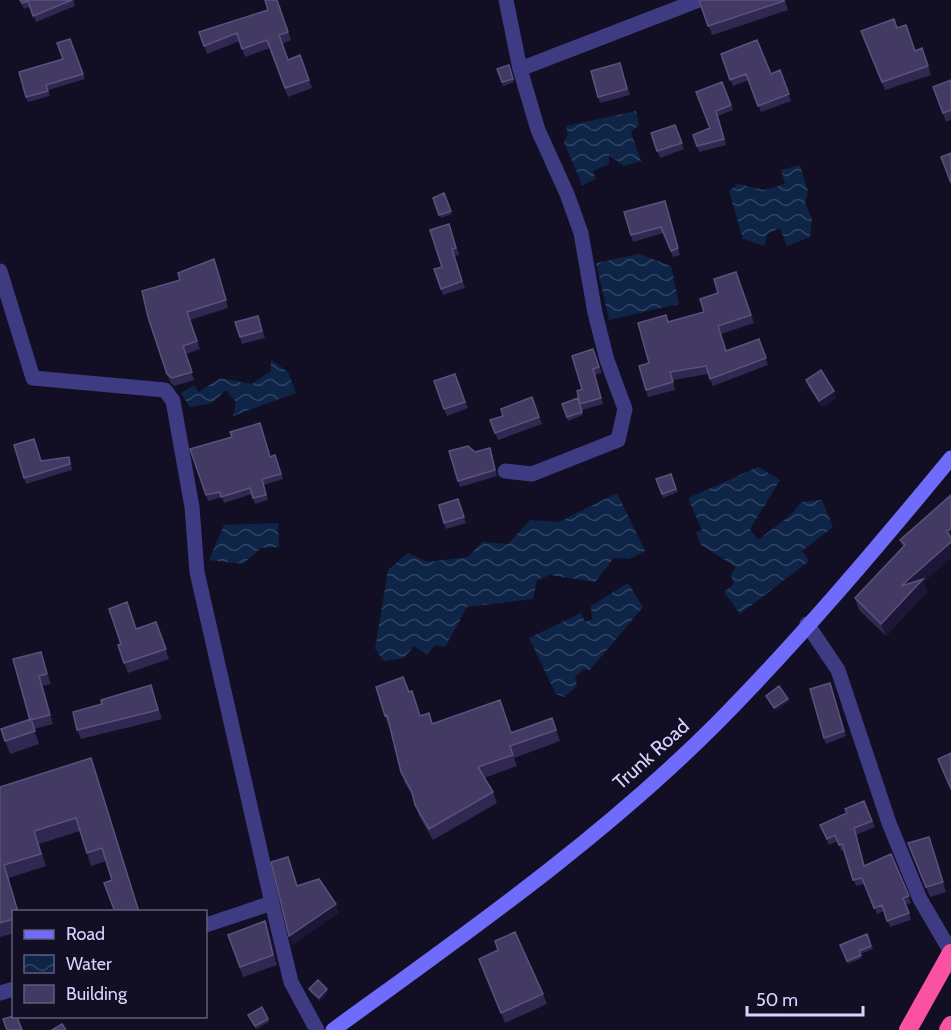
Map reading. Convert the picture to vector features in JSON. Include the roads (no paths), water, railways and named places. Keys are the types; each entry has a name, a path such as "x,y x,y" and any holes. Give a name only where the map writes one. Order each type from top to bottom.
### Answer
{"highway":[{"path":"908,1030 951,953"},
{"path":"948,1030 951,1025"}],"main road":[{"name":"Trunk Road","path":"333,1030 506,904 594,833 715,724 867,560 951,458"}],"street":[{"path":"505,471 532,474 618,440 625,409 607,360 595,313 581,233 567,194 538,130 520,69 506,0"},
{"path":"520,69 699,0"},
{"path":"0,271 33,378 165,390 174,401 192,507 196,572 291,982 317,1030"},
{"path":"807,624 838,670 889,823 920,899 951,953"},
{"path":"207,925 272,903"}],"water":[{"path":"636,111 639,125 631,132 641,161 624,166 609,155 609,164 593,171 596,179 582,185 564,142 568,134 566,126"},
{"path":"800,165 808,191 805,203 812,219 810,237 787,246 780,228 768,233 764,246 743,239 729,191 738,184 764,190 785,184 781,170"},
{"path":"639,254 671,266 679,304 609,320 596,263"},
{"path":"271,360 288,372 296,393 233,416 236,402 226,390 212,403 190,407 181,393 194,385 199,392 220,378 252,384 271,371"},
{"path":"758,467 780,480 750,529 758,540 792,514 801,502 822,500 833,527 802,551 809,561 740,614 724,592 734,584 731,575 736,567 701,545 696,533 702,530 688,498"},
{"path":"617,493 645,551 629,559 614,558 595,582 550,575 537,580 533,599 467,607 445,647 435,645 427,655 414,646 404,658 384,661 375,649 388,570 408,553 427,562 468,557 482,542 508,544 530,520 559,522"},
{"path":"278,523 279,547 261,548 243,564 209,560 224,525"},
{"path":"628,583 643,607 590,670 584,669 575,677 577,686 564,697 556,694 529,638 581,613 585,622 592,619 591,606"}]}
